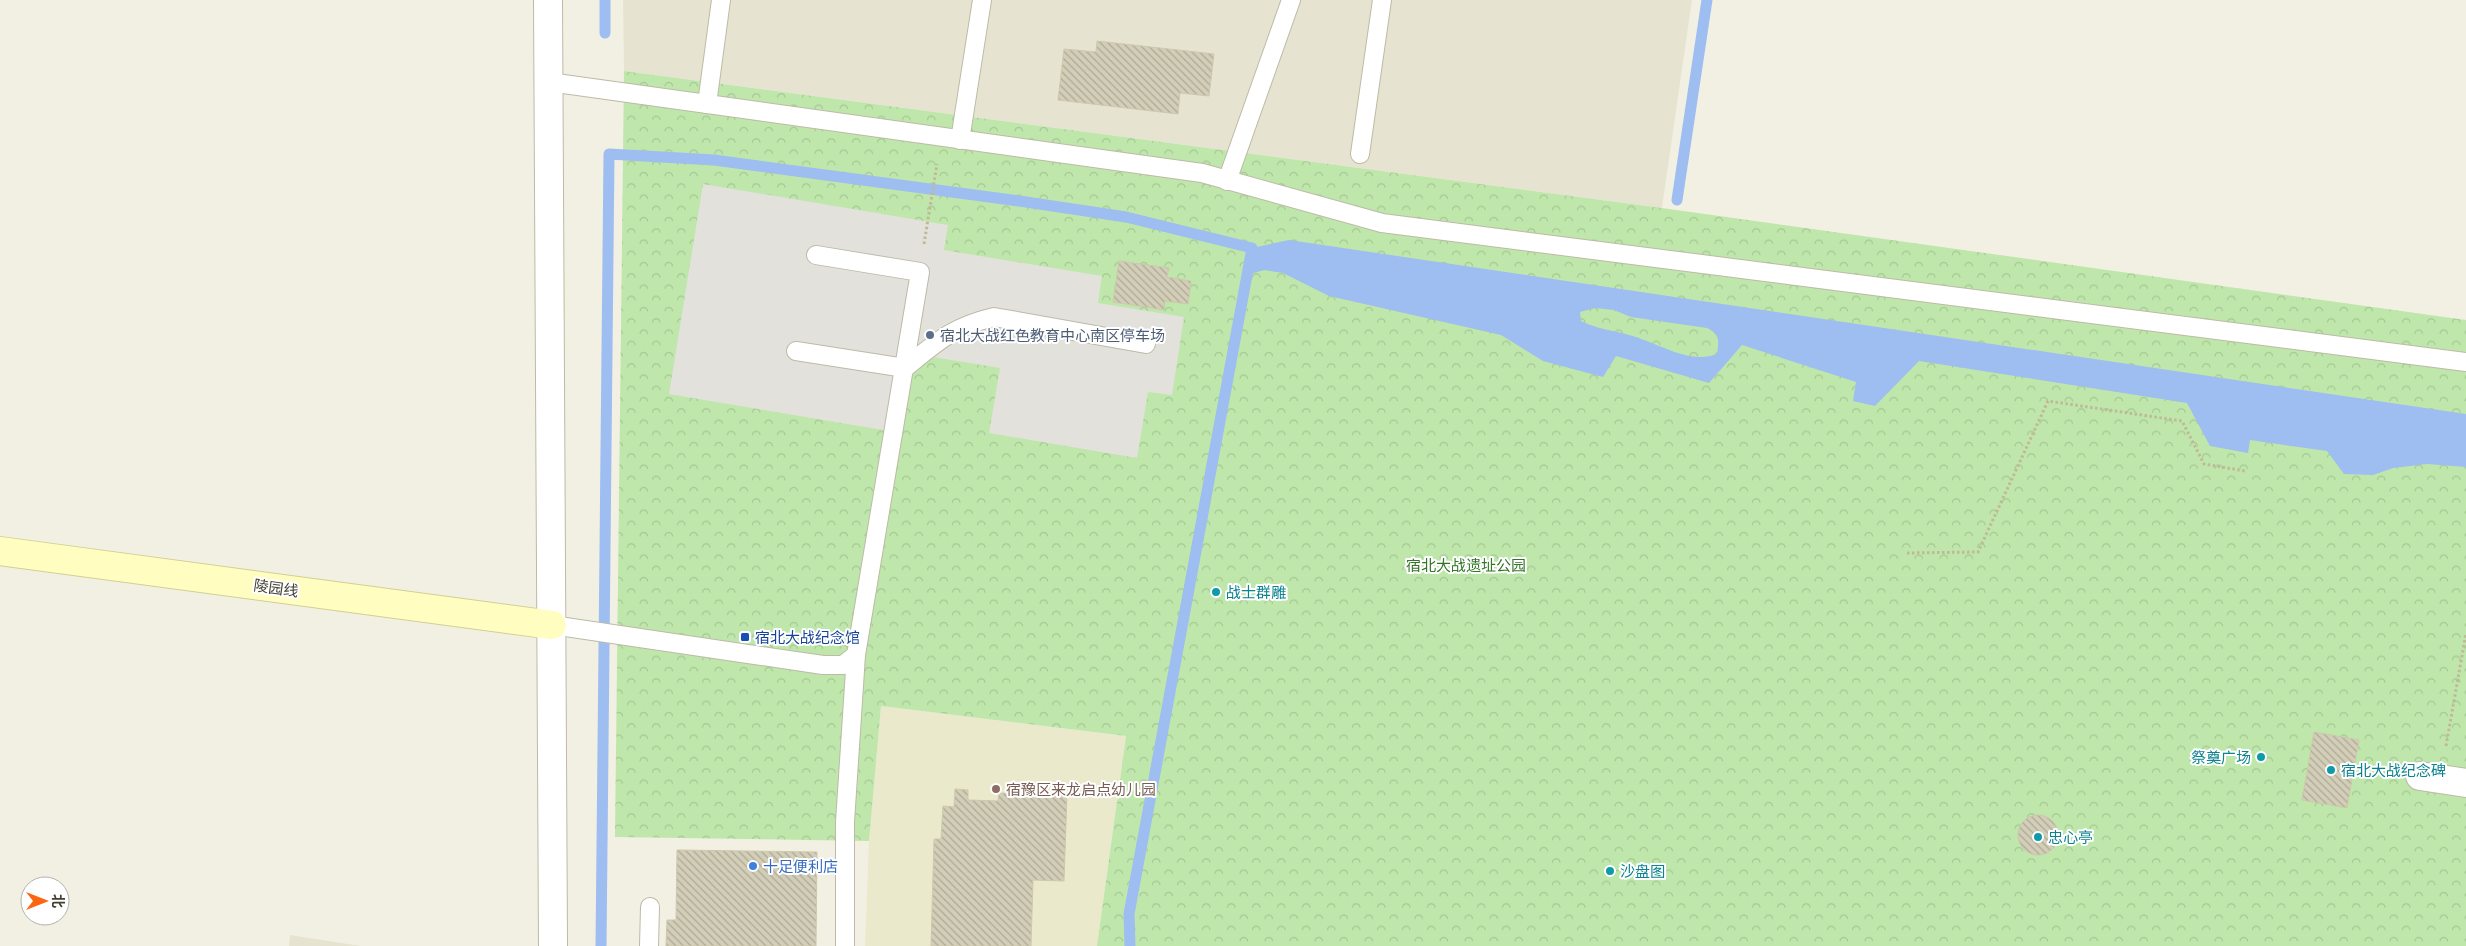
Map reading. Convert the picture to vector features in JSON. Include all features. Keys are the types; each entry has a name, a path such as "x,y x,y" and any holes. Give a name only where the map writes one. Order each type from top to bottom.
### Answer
{"street":[{"path":"548,0 553,946"},
{"name":"陵园线","path":"0,551 552,625"}],"lane":[{"path":"707,104 721,0"},
{"path":"960,140 982,0"},
{"path":"1227,181 1291,0"},
{"path":"1360,154 1382,0"},
{"path":"549,82 1202,173 1382,223 2466,362"},
{"path":"816,254 920,272 856,655 845,822 845,946"},
{"path":"796,351 904,368 948,333 974,322 994,317 1146,344"},
{"path":"552,625 823,665 843,665 856,655"},
{"path":"649,946 650,907"}],"path":[{"path":"920,272 936,171"},
{"path":"1907,553 1978,552 2048,401 2182,421 2204,464 2245,471"},
{"path":"2442,779 2466,633"}],"shaded area":[{"path":"623,0 1692,0 1662,208 624,71"},
{"name":"宿北大战红色教育中心南区停车场","path":"703,184 948,225 944,250 1102,276 1098,303 1184,317 1172,395 1148,392 1137,458 989,433 1000,368 902,352 889,431 669,394"},
{"name":"宿豫区来龙启点幼儿园","path":"881,706 1126,736 1097,946 865,946 869,841"},
{"path":"290,935 361,946 289,946"}],"green space":[{"name":"宿北大战遗址公园","path":"624,71 1662,208 2466,320 2466,946 1097,946 1126,736 881,706 869,841 615,837"}],"water":[{"path":"1289,240 2466,414 2466,467 2427,464 2393,468 2373,475 2344,474 2327,451 2250,440 2248,453 2210,446 2187,403 1919,361 1875,406 1853,401 1856,382 1742,345 1709,383 1616,356 1603,377 1543,361 1501,335 1329,296 1283,273 1264,270 1247,275 1252,248","holes":["1595,308 1614,310 1631,317 1707,328 1718,338 1717,354 1706,357 1684,355 1640,338 1599,328 1581,321 1580,312"]}],"building":[{"path":"1097,41 1214,54 1209,96 1180,93 1178,114 1058,100 1064,49 1096,52"},
{"path":"1119,261 1169,268 1167,277 1191,281 1188,304 1165,301 1164,310 1113,302"},
{"name":"宿北大战纪念碑","path":"2314,732 2359,740 2347,808 2302,800"},
{"path":"955,789 968,790 968,800 998,801 999,793 1067,795 1064,881 1033,880 1031,946 931,946 934,839 941,839 943,806 954,807"},
{"name":"忠心亭","path":"2042,815 2049,818 2055,824 2058,835 2057,843 2049,852 2042,855 2034,855 2027,852 2019,843 2018,831 2021,824 2030,816"},
{"path":"677,850 817,852 816,946 666,946 667,920 676,920"}],"waterway":[{"path":"605,0 605,33"},
{"path":"1677,200 1707,0"},
{"path":"601,946 609,154 714,160 1026,202 1126,217 1252,248 1129,914 1130,946"}],"place":[{"name":"宿北大战红色教育中心南区停车场","path":"930,335"},
{"name":"战士群雕","path":"1216,592"},
{"name":"宿北大战纪念馆","path":"745,637"},
{"name":"祭奠广场","path":"2261,757"},
{"name":"宿北大战纪念碑","path":"2331,770"},
{"name":"宿豫区来龙启点幼儿园","path":"996,789"},
{"name":"忠心亭","path":"2038,837"},
{"name":"十足便利店","path":"753,866"},
{"name":"沙盘图","path":"1610,871"}]}
